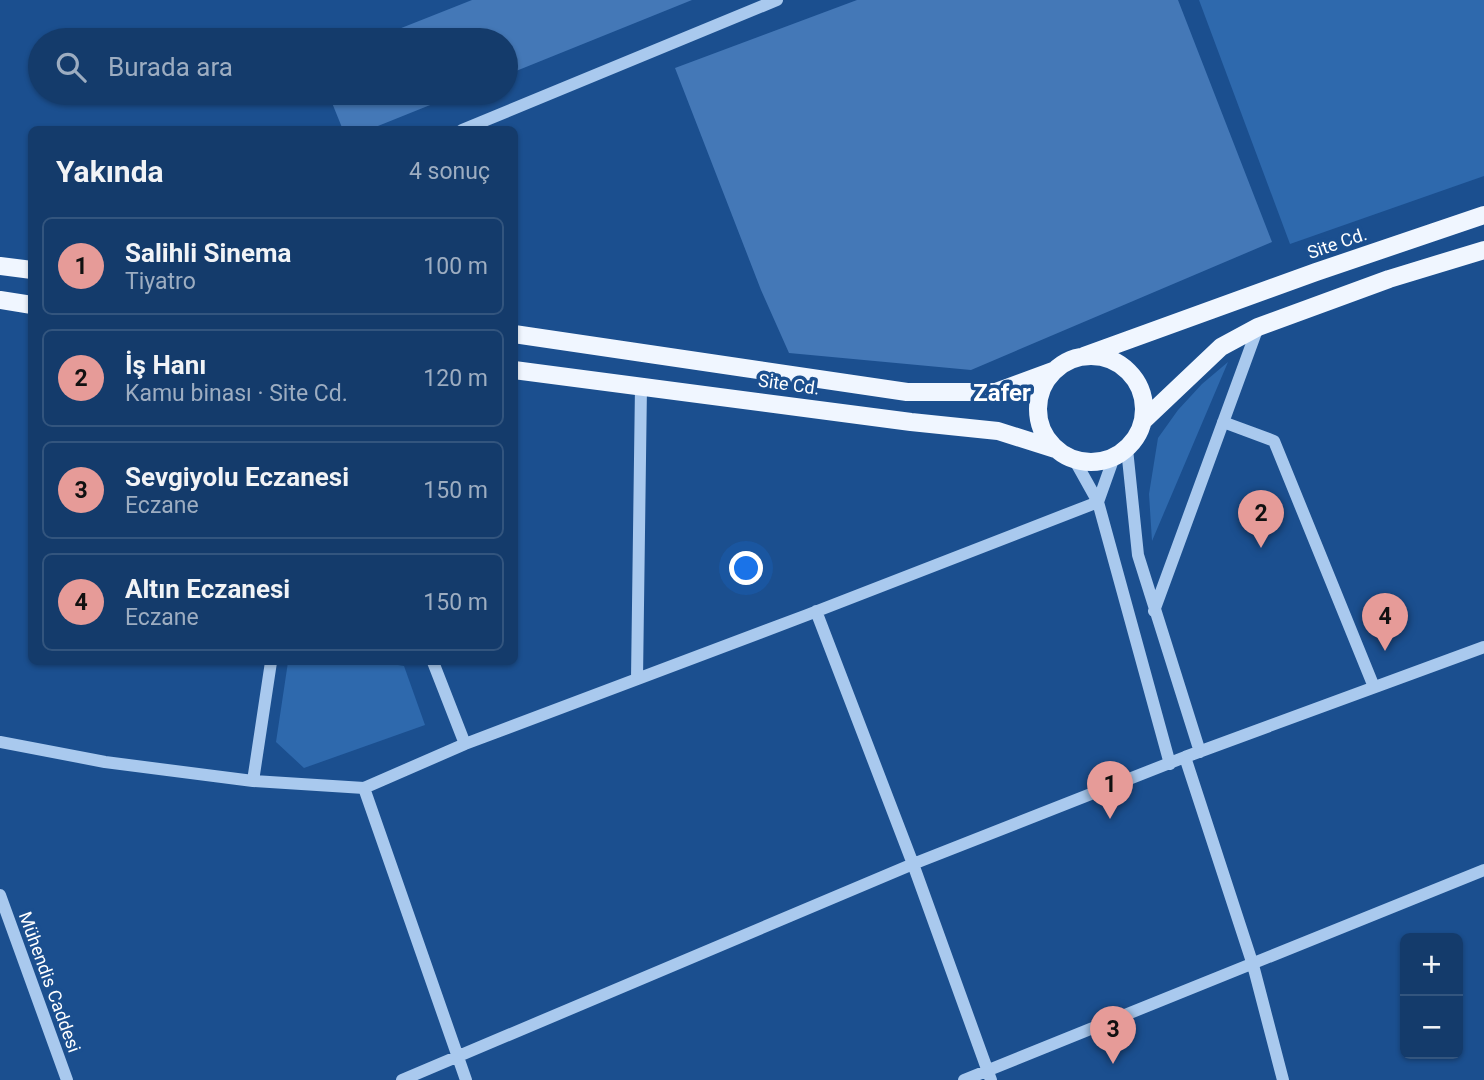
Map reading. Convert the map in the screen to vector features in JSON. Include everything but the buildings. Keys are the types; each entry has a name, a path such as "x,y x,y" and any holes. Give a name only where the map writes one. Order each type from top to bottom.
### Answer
{"main road":[{"name":"Site Cd.","path":"1084,356 1316,272 1483,216"},
{"path":"1144,420 1221,347 1258,327 1390,279 1484,250"},
{"path":"0,266 28,270"},
{"path":"0,300 28,304"},
{"name":"Site Cd.","path":"518,335 907,392 996,392 1053,371"},
{"path":"1084,356 1101,356 1118,362 1131,372 1140,387 1144,403 1144,420 1138,436 1120,453 1094,463 1074,459 1055,449 1044,435 1038,419 1040,395 1053,371 1068,360 1084,356"},
{"name":"Site Cd.","path":"518,371 998,431 1055,449"}],"street":[{"path":"472,126 777,0"},
{"path":"1154,611 1258,327"},
{"path":"637,679 641,386"},
{"path":"1223,422 1274,441 1374,687"},
{"path":"0,742 105,762 253,780 363,788 465,744 1098,502 1120,453"},
{"path":"1120,453 1138,555 1200,752"},
{"path":"1074,459 1098,502 1170,764"},
{"path":"816,611 914,864 990,1075"},
{"path":"402,1080 914,864 1185,757 1484,647"},
{"path":"253,780 271,665"},
{"path":"434,665 465,744"},
{"path":"1185,757 1253,965 1283,1080"},
{"path":"363,788 466,1080"},
{"path":"964,1080 990,1075 1484,870"},
{"name":"Mühendis Caddesi","path":"0,895 67,1080"}],"shaded area":[{"path":"1199,0 1484,0 1484,176 1290,244"},
{"path":"1228,362 1152,541 1149,494 1158,438 1178,410 1202,384"},
{"path":"288,665 404,666 425,725 304,768 276,742"}],"place":[{"name":"İş Hanı","path":"1261,548"},
{"name":"Altın Eczanesi","path":"1385,651"},
{"name":"Salihli Sinema","path":"1110,819"},
{"name":"Sevgiyolu Eczanesi","path":"1113,1064"}],"district":[{"name":"Zafer","path":"1002,393"}]}
